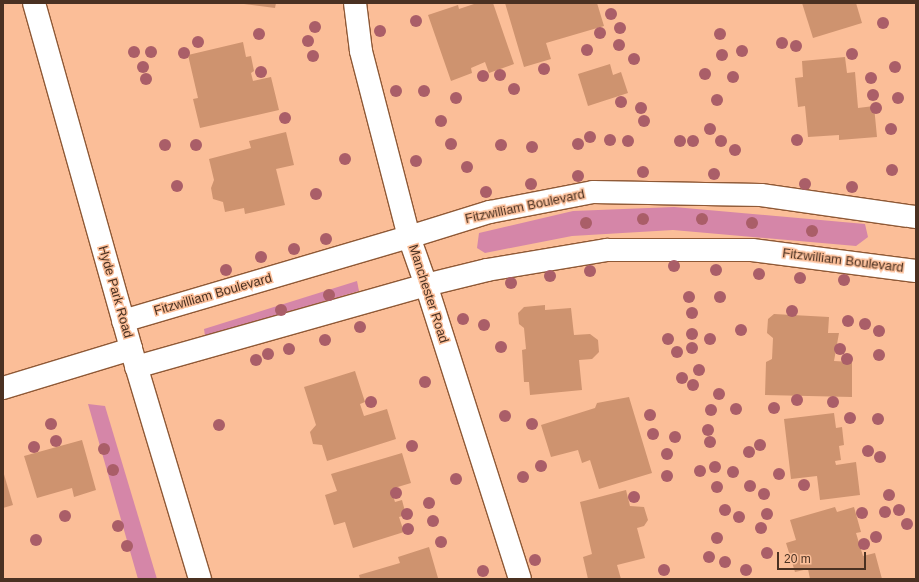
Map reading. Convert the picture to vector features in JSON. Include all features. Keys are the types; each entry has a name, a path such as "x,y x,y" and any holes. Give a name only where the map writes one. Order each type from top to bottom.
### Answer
{"street":[{"name":"Hyde Park Road","path":"34,3 123,321 200,579"},
{"name":"Manchester Road","path":"355,3 361,51 409,238 426,285 520,579"},
{"name":"Fitzwilliam Boulevard","path":"123,321 409,238 490,212 593,192 762,195 916,217"},
{"name":"Fitzwilliam Boulevard","path":"3,388 134,358 486,270 607,250 752,250 916,271"}],"shaded area":[{"path":"674,207 865,224 868,237 856,246 673,230 572,236 485,253 477,248 479,233 573,211"},
{"path":"357,281 359,291 205,336 204,329"},
{"path":"88,404 105,406 157,579 138,579"}],"building":[{"path":"236,3 276,3 275,8"},
{"path":"477,3 493,3 514,64 489,73 485,62 471,68 472,73 451,81 428,15 458,5 459,9"},
{"path":"505,3 597,3 604,26 546,43 551,59 524,67"},
{"path":"802,3 856,3 862,23 813,38"},
{"path":"243,42 246,57 251,56 254,71 251,73 253,81 271,77 279,110 200,128 193,99 198,98 188,55"},
{"path":"845,57 847,73 855,72 858,108 874,106 877,137 839,140 839,135 808,137 805,106 798,107 795,78 803,77 802,61"},
{"path":"610,64 613,75 621,72 628,93 588,106 578,74"},
{"path":"286,132 294,165 276,169 285,205 245,214 244,208 225,212 223,202 213,199 211,188 214,180 209,159 251,148 249,141"},
{"path":"545,305 545,310 571,308 574,335 590,334 598,340 599,352 592,359 579,360 582,390 530,395 529,382 524,382 522,350 526,349 524,328 519,324 518,313 524,307"},
{"path":"774,314 829,317 828,333 839,333 834,361 852,362 852,397 765,395 766,362 772,359 773,338 767,333 768,319"},
{"path":"355,371 365,402 360,404 364,416 387,409 396,439 327,461 322,445 313,444 310,432 316,425 304,387"},
{"path":"629,397 652,473 599,489 590,460 582,463 578,450 551,457 541,425 595,408 597,403"},
{"path":"834,413 836,428 842,427 844,445 839,446 841,460 835,461 836,465 856,462 860,495 820,500 817,476 791,479 784,419"},
{"path":"82,440 96,490 74,497 72,488 37,498 24,456"},
{"path":"402,453 411,483 391,489 395,502 402,500 406,515 399,517 404,532 353,548 345,522 334,525 325,495 337,491 331,474"},
{"path":"3,471 13,505 3,508"},
{"path":"626,490 630,506 644,507 648,520 644,526 637,528 645,558 617,565 621,579 588,579 583,557 592,554 580,502"},
{"path":"835,507 837,512 854,507 861,532 856,533 863,556 875,553 882,579 810,579 808,569 795,572 786,543 796,540 790,520"},
{"path":"429,547 438,578 360,579 359,575 400,563 398,557"}]}
